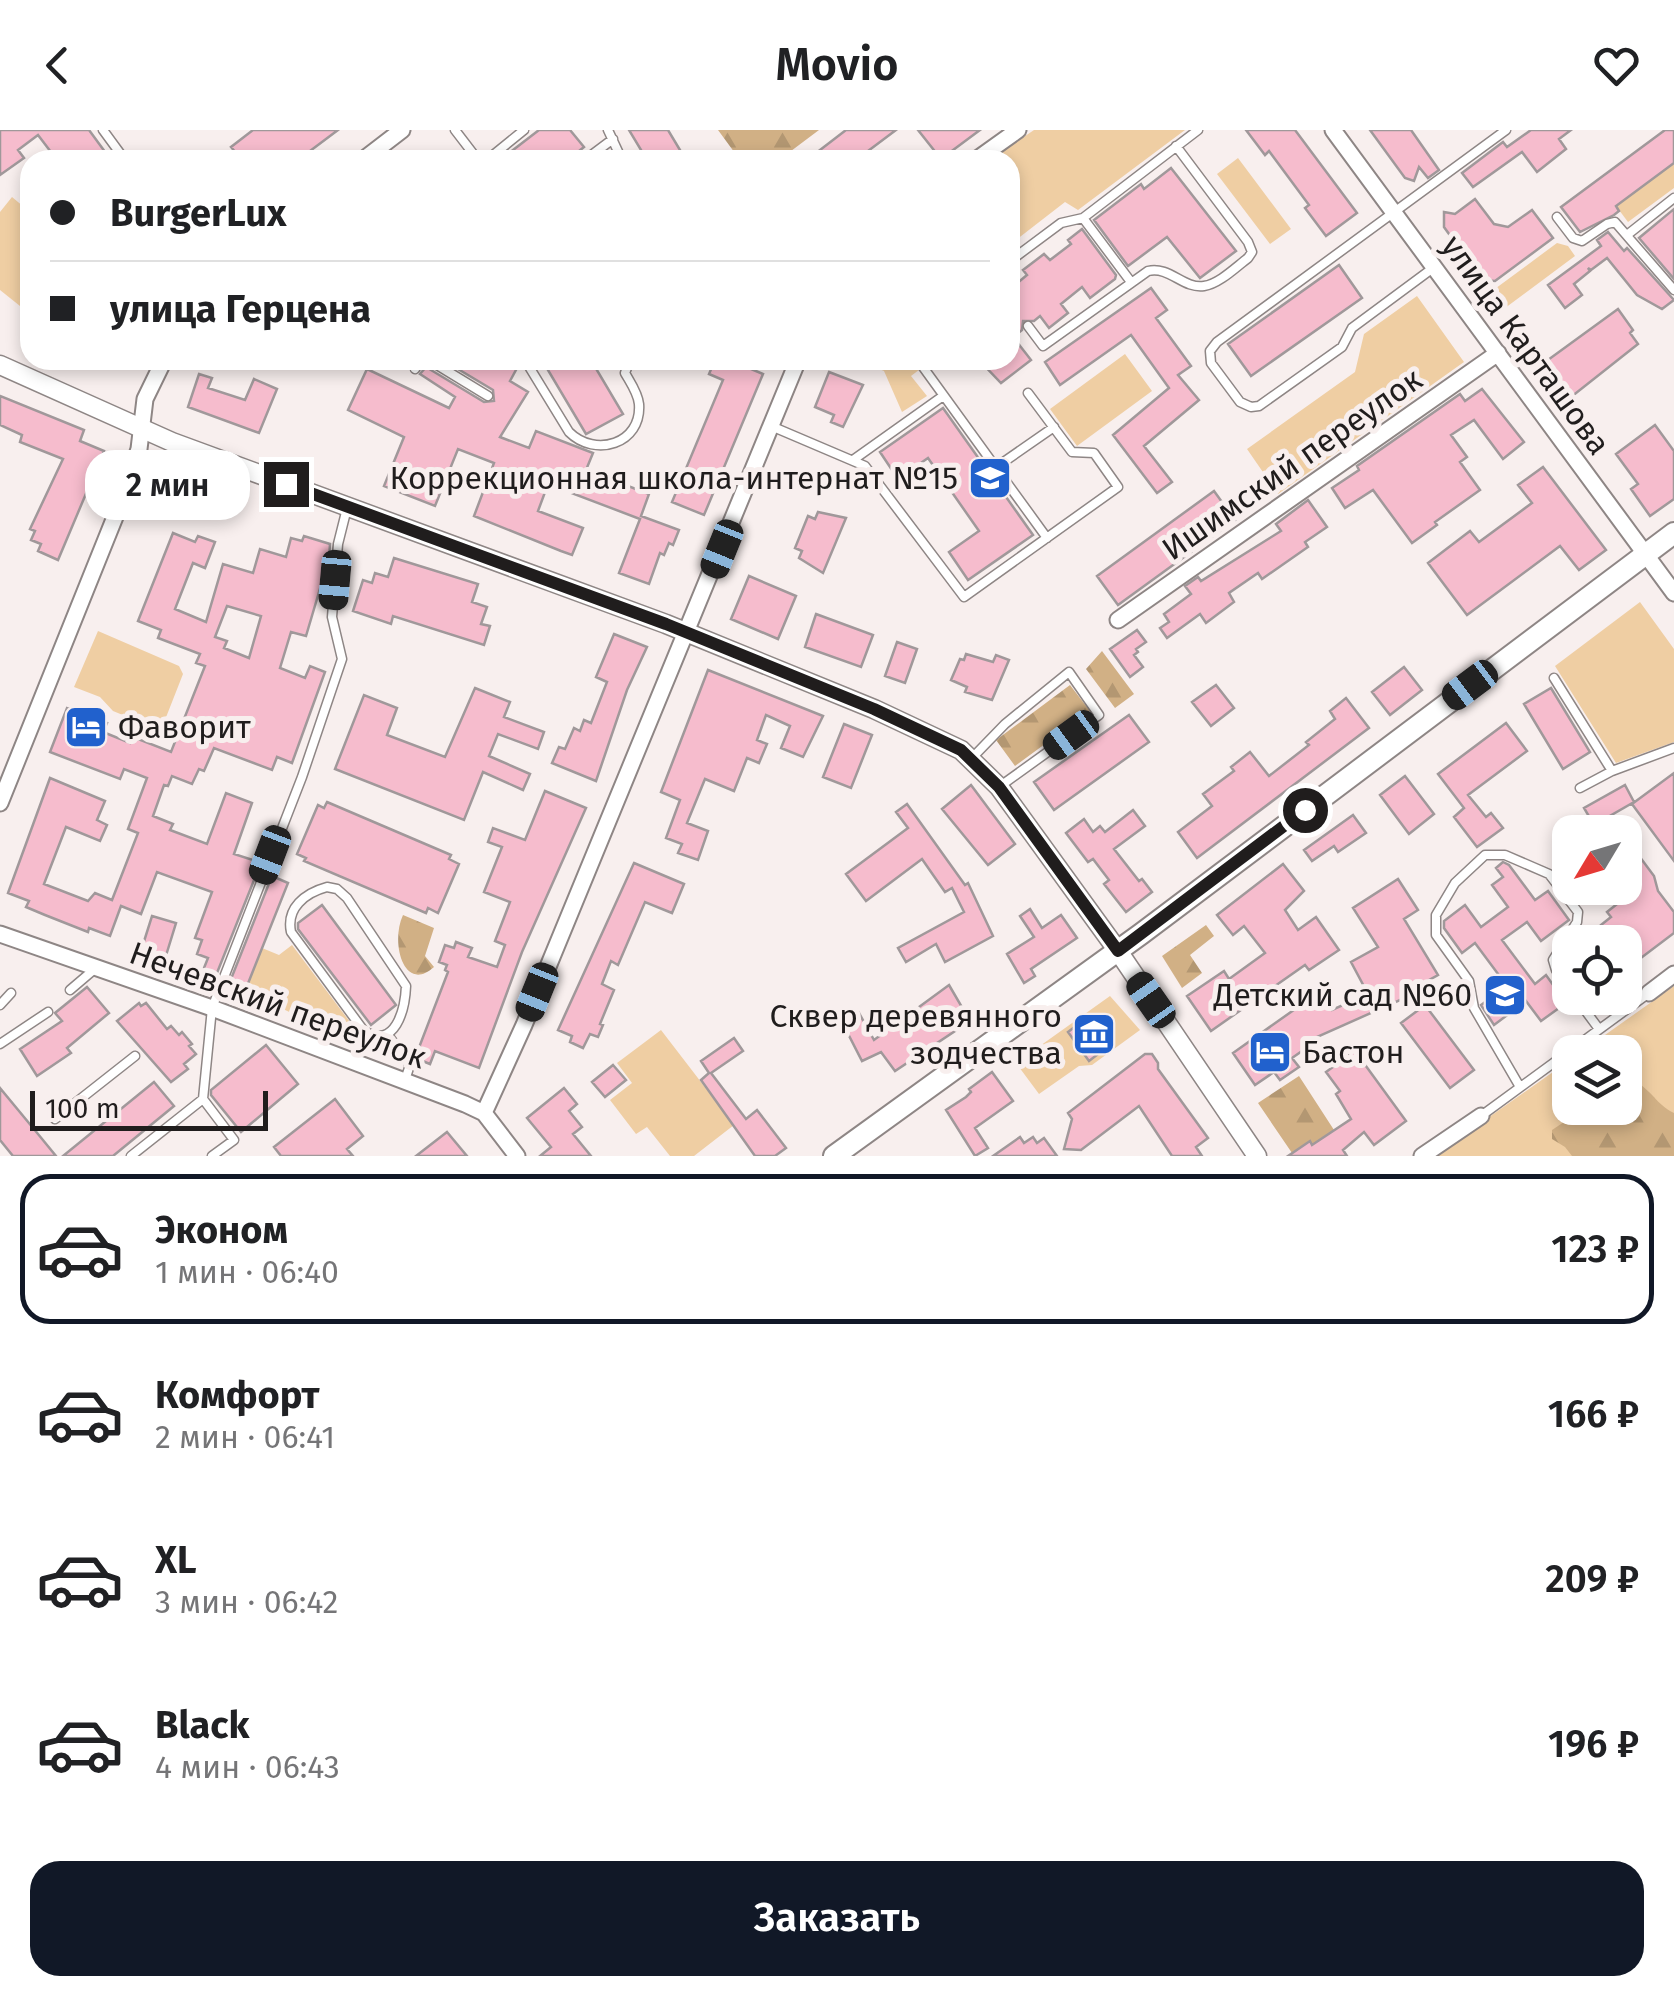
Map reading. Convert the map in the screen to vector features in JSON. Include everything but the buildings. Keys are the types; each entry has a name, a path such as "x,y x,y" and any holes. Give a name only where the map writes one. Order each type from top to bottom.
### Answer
{"main road":[{"path":"834,1156 1118,951 1674,533"}],"street":[{"path":"376,150 402,130"},
{"path":"990,150 1018,130"},
{"name":"улица Карташова","path":"1333,130 1674,593"},
{"name":"Ишимский переулок","path":"1118,620 1498,353"},
{"path":"0,364 172,442 687,633 947,742 972,758 999,787 1118,951 1257,1156"},
{"path":"0,803 122,502 142,428 145,399 159,370"},
{"path":"517,1156 484,1113 794,370"},
{"name":"Нечевский переулок","path":"0,934 212,1008 484,1113"},
{"path":"1649,992 1674,974"},
{"path":"1422,1156 1481,1116"}],"lane":[{"path":"455,130 470,150"},
{"path":"500,150 524,130"},
{"path":"1020,253 1060,223 1082,218 1198,130"},
{"path":"1434,267 1352,328 1342,347 1259,406 1243,404 1211,364 1210,351 1217,342 1506,130"},
{"path":"1028,326 1043,346 1131,282 1158,269 1195,286 1210,285 1252,252 1176,146"},
{"path":"1627,235 1674,198"},
{"path":"1558,216 1577,240 1586,239 1611,222 1674,290"},
{"path":"1082,218 1131,282"},
{"path":"445,370 488,396"},
{"path":"530,370 569,432 578,441 600,448 623,438 637,416 639,403 626,370"},
{"path":"925,370 1046,538"},
{"path":"772,426 853,460 874,475 964,597 1118,486 1094,452 1072,452 1028,393"},
{"path":"853,460 943,396"},
{"path":"996,468 1054,427"},
{"path":"212,1156 234,1140 204,1099 212,1008 322,725 342,659 332,616 338,544 348,506"},
{"path":"972,758 1005,724 1070,672 1099,714 999,787"},
{"path":"1554,678 1612,771"},
{"path":"1580,788 1612,771 1674,748"},
{"path":"1520,1088 1474,1008 1470,981 1436,935 1436,915 1455,883 1485,856 1506,854 1549,874 1578,912 1576,925"},
{"path":"327,887 347,898 402,976 406,994 400,1020 388,1035 380,1038 364,1031 291,932 289,918 293,909 314,891 327,887"},
{"path":"70,990 97,968"},
{"path":"1481,1116 1649,992"},
{"path":"0,1004 11,993"},
{"path":"0,1044 48,1012"},
{"path":"1589,1015 1599,1028"},
{"path":"388,1035 410,1065 404,1080"},
{"path":"54,1119 135,1056"},
{"path":"131,1156 204,1099"}],"shaded area":[{"path":"1034,130 1185,130 1078,210 1065,202 1020,237 1020,150 1005,150"},
{"path":"1238,158 1291,229 1270,244 1217,174"},
{"path":"1674,163 1674,188 1628,222 1616,206"},
{"path":"12,197 20,204 20,306 0,290 0,212"},
{"path":"1557,243 1568,246 1575,256 1501,311 1488,294"},
{"path":"1417,296 1464,362 1278,494 1247,449 1355,372 1364,334"},
{"path":"1125,354 1152,391 1077,446 1050,409"},
{"path":"919,370 911,376 927,396 902,412 884,371"},
{"path":"1640,602 1674,649 1674,742 1616,763 1555,666"},
{"path":"98,631 179,666 183,674 163,725 157,729 113,711 100,697 74,687"},
{"path":"292,945 353,1026 340,1036 245,991 262,948 279,955"},
{"path":"1674,986 1674,1156 1434,1156 1552,1073 1552,1125 1642,1125 1642,1035 1605,1035 1633,1015 1642,1015 1642,1009"},
{"path":"1110,996 1140,1030 1092,1065 1079,1066 1039,1094 1016,1063"},
{"path":"661,1030 734,1125 694,1156 670,1156 647,1127 636,1134 610,1100 632,1083 617,1063"}],"green space":[{"path":"718,130 819,130 792,150 733,150"},
{"path":"1102,651 1134,694 1115,708 1086,669"},
{"path":"1070,685 1090,711 1015,766 996,740"},
{"path":"403,915 434,928 425,956 434,967 424,974 415,974 402,962 398,939"},
{"path":"1206,925 1214,936 1190,955 1202,973 1182,988 1162,956"},
{"path":"1299,1076 1334,1130 1314,1148 1309,1142 1292,1153 1258,1103"},
{"path":"1642,1086 1674,1113 1674,1156 1572,1156 1552,1139 1552,1130 1560,1125 1642,1125"}],"place":[{"name":"Коррекционная школа-интернат №15","path":"990,478"},
{"name":"Фаворит","path":"86,727"},
{"name":"Детский сад №60","path":"1505,995"},
{"name":"Сквер деревянного зодчества","path":"1094,1034"},
{"name":"Бастон","path":"1270,1052"}],"route":[{"path":"286,484 666,624 947,742 972,758 999,787 1118,951 1305,810"}]}
